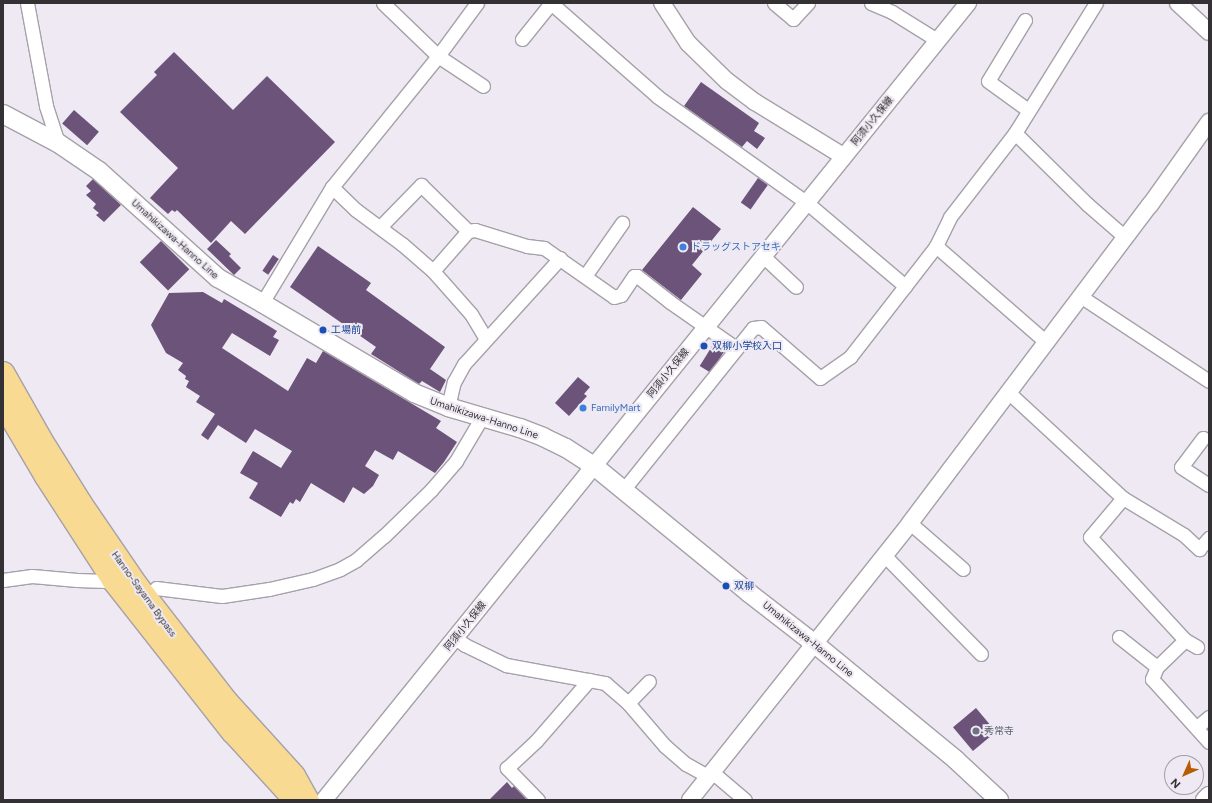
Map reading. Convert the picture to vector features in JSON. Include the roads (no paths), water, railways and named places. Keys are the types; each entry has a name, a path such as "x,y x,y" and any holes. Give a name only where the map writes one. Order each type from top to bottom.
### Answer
{"highway":[{"name":"Hanno-Sayama Bypass","path":"3,372 41,439 93,521 137,586 226,700 294,775 308,800"},
{"name":"Hanno-Sayama Bypass","path":"3,405 45,476 113,581 232,732 287,792 298,800"}],"main road":[{"name":"Umahikizawa-Hanno Line","path":"3,114 58,143 99,171 218,278 262,302 414,393 448,406 543,437 566,448 594,466 956,760 999,800"},
{"path":"1204,800 1209,796"}],"street":[{"path":"27,3 46,106 58,143"},
{"path":"383,3 438,56 483,86"},
{"path":"262,302 332,187 438,56 477,3"},
{"path":"522,39 551,3 658,97 806,202 905,286"},
{"path":"662,3 688,43 722,77 755,102 843,156"},
{"path":"774,3 793,19 808,3"},
{"path":"871,3 894,7 937,40"},
{"name":"阿須小久保線","path":"324,800 705,326 968,3"},
{"path":"624,489 753,328 761,327 820,378 850,357 936,246 950,217 1015,133 1096,3"},
{"path":"1178,3 1209,32"},
{"path":"1025,20 988,81 1028,110"},
{"path":"693,799 710,775 885,556 1150,205 1209,122"},
{"path":"1015,133 1087,204 1125,237"},
{"path":"380,227 421,186 468,231"},
{"path":"332,187 356,210 380,227 433,271 471,314 486,339"},
{"path":"585,276 622,223"},
{"path":"433,271 468,231 474,230 527,246 544,248 614,297 617,297 634,276 637,276 670,302 736,348"},
{"path":"936,246 1046,342"},
{"path":"763,256 796,287"},
{"path":"448,406 454,382 461,370 486,339 560,258"},
{"path":"1080,296 1209,381"},
{"path":"1008,392 1123,498 1184,535 1199,549 1209,538"},
{"path":"156,588 222,596 270,590 314,579 340,569 356,560 384,536 431,490 456,461 482,417"},
{"path":"1207,437 1181,467 1209,485"},
{"path":"1123,498 1090,537 1185,640 1197,647"},
{"path":"910,523 963,569"},
{"path":"885,556 981,654"},
{"path":"3,580 32,576 77,580 113,581"},
{"path":"455,638 465,646 506,665 605,683 628,703 665,746 686,764 710,775 745,800"},
{"path":"1119,638 1157,666"},
{"path":"1185,640 1157,666 1152,680 1197,727 1209,742"},
{"path":"538,800 507,768 536,741 589,680"},
{"path":"628,703 649,681"},
{"path":"1197,727 1209,717"}],"place":[{"name":"ドラッグストアセキ","path":"683,247"},
{"name":"工場前","path":"323,330"},
{"name":"双柳小学校入口","path":"704,346"},
{"name":"FamilyMart","path":"583,408"},
{"name":"双柳","path":"726,586"},
{"name":"秀常寺","path":"976,731"}]}
